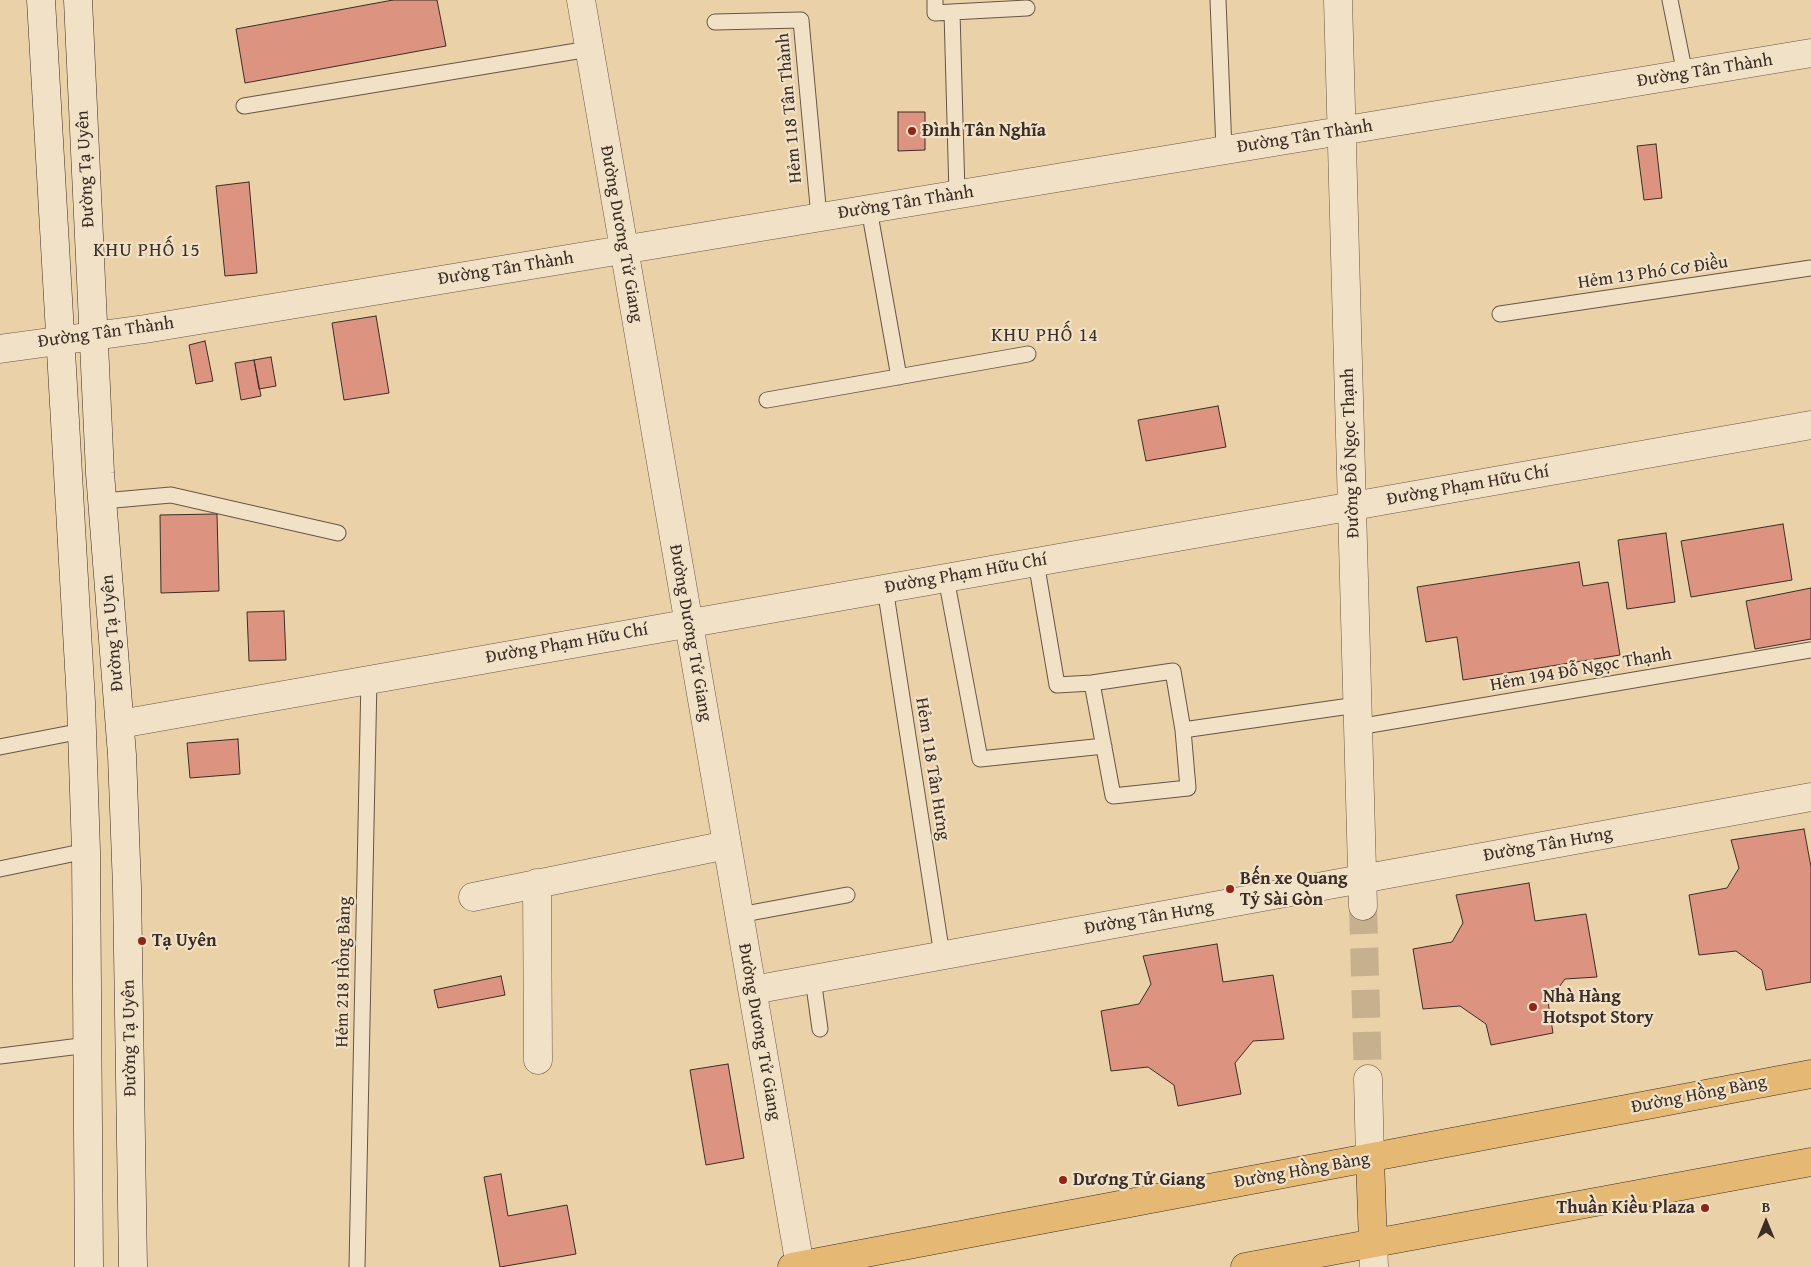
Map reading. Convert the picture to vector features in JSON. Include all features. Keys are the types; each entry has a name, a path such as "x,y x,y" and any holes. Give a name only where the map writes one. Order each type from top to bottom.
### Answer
{"main road":[{"name":"Đường Hồng Bàng","path":"797,1266 1811,1074"},
{"path":"1370,1159 1373,1255"},
{"path":"1245,1267 1373,1255 1811,1162"}],"street":[{"name":"Đường Tạ Uyên","path":"41,0 82,731 86,851 89,1267"},
{"name":"Đường Tạ Uyên","path":"78,0 103,501 120,724 127,887 133,1267"},
{"name":"Đường Dương Tử Giang","path":"581,0 753,990 797,1266"},
{"name":"Đường Đỗ Ngọc Thạnh","path":"1338,0 1363,906"},
{"name":"Đường Tân Thành","path":"0,349 61,339 94,337 1811,53"},
{"name":"Đường Phạm Hữu Chí","path":"82,731 369,678 1352,507 1811,424"},
{"name":"Đường Tân Hưng","path":"753,990 1811,797"},
{"path":"474,896 727,845"},
{"path":"537,883 538,1060"},
{"path":"1368,1079 1370,1159"}],"lane":[{"path":"934,0 935,13 1027,8"},
{"path":"1218,0 1224,150"},
{"path":"1670,0 1685,74"},
{"path":"952,12 957,194"},
{"name":"Hẻm 118 Tân Thành","path":"715,22 801,20 819,218"},
{"path":"244,106 590,49"},
{"path":"869,209 899,377"},
{"name":"Hẻm 13 Phó Cơ Điều","path":"1500,314 1811,268"},
{"path":"767,400 1028,354"},
{"path":"103,501 171,494 338,532"},
{"path":"1036,562 1057,685 1092,683 1173,671 1183,730 1188,788 1113,796 1092,683"},
{"path":"946,578 980,759 1104,746"},
{"name":"Hẻm 118 Tân Hưng","path":"885,588 942,956"},
{"name":"Hẻm 194 Đỗ Ngọc Thạnh","path":"1183,730 1358,716 1811,650"},
{"name":"Hẻm 218 Hồng Bàng","path":"358,1267 369,678"},
{"path":"0,747 82,731"},
{"path":"0,869 86,851"},
{"path":"739,915 847,895"},
{"path":"813,979 820,1029"},
{"path":"0,1056 88,1045"}],"building":[{"path":"393,0 437,0 446,46 245,83 236,29"},
{"name":"Đình Tân Nghĩa","path":"898,112 925,112 925,150 898,151"},
{"path":"1656,144 1662,198 1644,200 1637,146"},
{"path":"249,182 257,273 225,276 216,186"},
{"path":"376,316 389,393 344,400 332,323"},
{"path":"205,341 213,381 196,384 189,345"},
{"path":"271,357 276,386 259,389 254,360"},
{"path":"254,360 261,396 241,400 235,363"},
{"path":"1218,406 1226,447 1146,461 1138,420"},
{"path":"217,514 219,591 161,593 160,515"},
{"path":"1783,524 1792,580 1691,597 1681,541"},
{"path":"1666,533 1675,602 1627,609 1618,540"},
{"path":"1579,562 1583,586 1608,582 1620,655 1463,680 1457,637 1426,642 1417,587"},
{"path":"1811,588 1811,639 1755,649 1746,601"},
{"path":"284,611 286,660 249,661 247,612"},
{"path":"238,739 240,774 190,778 187,743"},
{"path":"1804,829 1811,867 1811,982 1766,990 1762,970 1736,951 1699,955 1689,895 1727,888 1739,868 1731,840"},
{"path":"1529,883 1535,921 1586,914 1597,977 1565,979 1548,1002 1553,1033 1491,1045 1486,1024 1460,1006 1423,1009 1413,949 1452,942 1463,923 1456,895"},
{"path":"1217,944 1223,982 1273,975 1284,1039 1253,1041 1235,1063 1241,1094 1178,1106 1174,1085 1148,1067 1111,1071 1101,1011 1139,1004 1151,984 1143,956"},
{"path":"501,976 505,995 438,1008 434,990"},
{"path":"728,1064 744,1158 706,1165 690,1070"},
{"path":"501,1174 508,1216 567,1205 576,1254 500,1267 484,1177"}],"tunnel":[{"path":"1363,906 1368,1079"}],"place":[{"name":"Đình Tân Nghĩa","path":"912,131"},
{"name":"Bến xe Quang Tỷ Sài Gòn","path":"1230,889"},
{"name":"Tạ Uyên","path":"142,941"},
{"name":"Nhà Hàng Hotspot Story","path":"1533,1007"},
{"name":"Dương Tử Giang","path":"1063,1180"},
{"name":"Thuần Kiều Plaza","path":"1705,1208"}],"district":[{"name":"KHU PHỐ 15","path":"147,251"},
{"name":"KHU PHỐ 14","path":"1045,336"}]}
